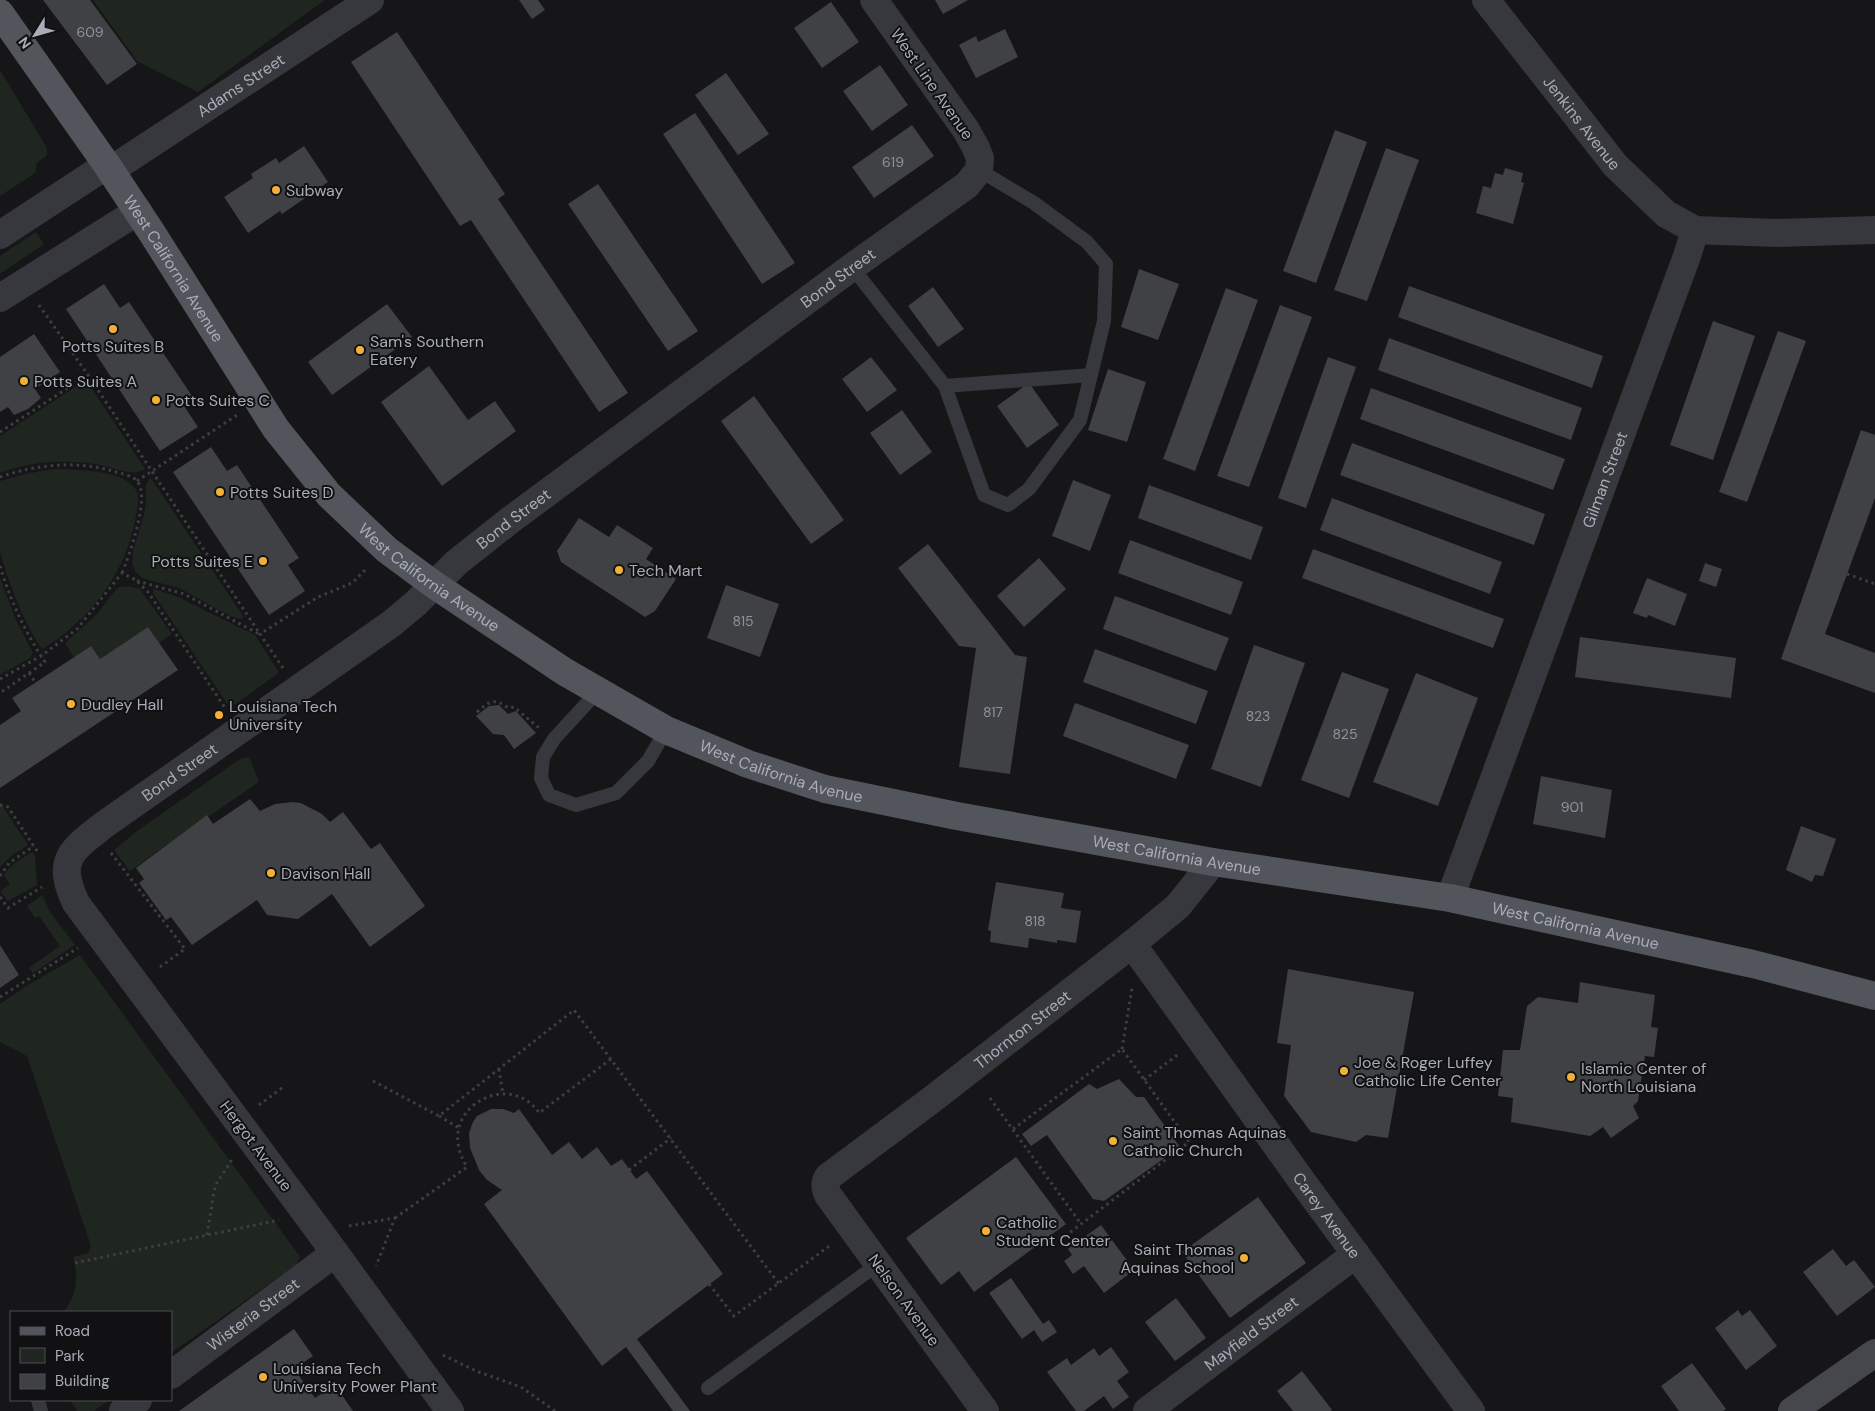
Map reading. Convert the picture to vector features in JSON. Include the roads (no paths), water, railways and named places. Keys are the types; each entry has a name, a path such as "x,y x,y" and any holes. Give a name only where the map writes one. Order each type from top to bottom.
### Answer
{"main road":[{"name":"West California Avenue","path":"0,13 109,167 276,429 329,495 387,550 433,584 565,672 666,730 748,764 825,789 957,816 1213,862 1450,898 1753,964 1875,996"},
{"path":"1792,1411 1875,1353"}],"street":[{"name":"Adams Street","path":"0,235 370,0"},
{"name":"West Line Avenue","path":"874,0 966,130 980,158 979,170"},
{"name":"Jenkins Avenue","path":"1486,0 1615,165 1666,214 1695,230"},
{"name":"Bond Street","path":"55,883 75,847 137,801 391,624 415,604 456,563 509,521 852,267 967,185 979,170"},
{"path":"0,298 138,211"},
{"path":"1695,230 1776,233 1875,230"},
{"name":"Gilman Street","path":"1450,898 1674,293 1695,230"},
{"name":"Thornton Street","path":"825,1188 825,1182 828,1177 930,1101 1178,906 1213,862"},
{"name":"Hergot Avenue","path":"55,883 76,904 338,1240 450,1411"},
{"name":"Carey Avenue","path":"1132,944 1304,1184 1471,1411"},
{"name":"Nelson Avenue","path":"825,1188 828,1195 985,1411"},
{"name":"Wisteria Street","path":"172,1374 338,1240"},
{"name":"Mayfield Street","path":"1147,1411 1356,1254"},
{"path":"122,1411 137,1401"}],"lane":[{"path":"852,267 945,386 984,494 1008,505 1029,488 1080,420 1104,321 1106,264 1087,242 1034,203 979,170"},
{"path":"945,386 1091,375"},
{"path":"598,691 554,739 543,757 541,778 549,795 576,805 616,793 648,761 666,730"},
{"path":"708,1388 878,1264"}],"place":[{"name":"Subway","path":"276,190"},
{"name":"Potts Suites B","path":"113,329"},
{"name":"Sam's Southern Eatery","path":"360,350"},
{"name":"Potts Suites A","path":"24,381"},
{"name":"Potts Suites C","path":"156,400"},
{"name":"Potts Suites D","path":"220,492"},
{"name":"Potts Suites E","path":"263,561"},
{"name":"Tech Mart","path":"619,570"},
{"name":"Dudley Hall","path":"71,704"},
{"name":"Louisiana Tech University","path":"219,715"},
{"name":"Davison Hall","path":"271,873"},
{"name":"Joe & Roger Luffey Catholic Life Center","path":"1344,1071"},
{"name":"Islamic Center of North Louisiana","path":"1571,1077"},
{"name":"Saint Thomas Aquinas Catholic Church","path":"1113,1141"},
{"name":"Catholic Student Center","path":"986,1231"},
{"name":"Saint Thomas Aquinas School","path":"1244,1258"},
{"name":"Louisiana Tech University Power Plant","path":"263,1377"}]}
